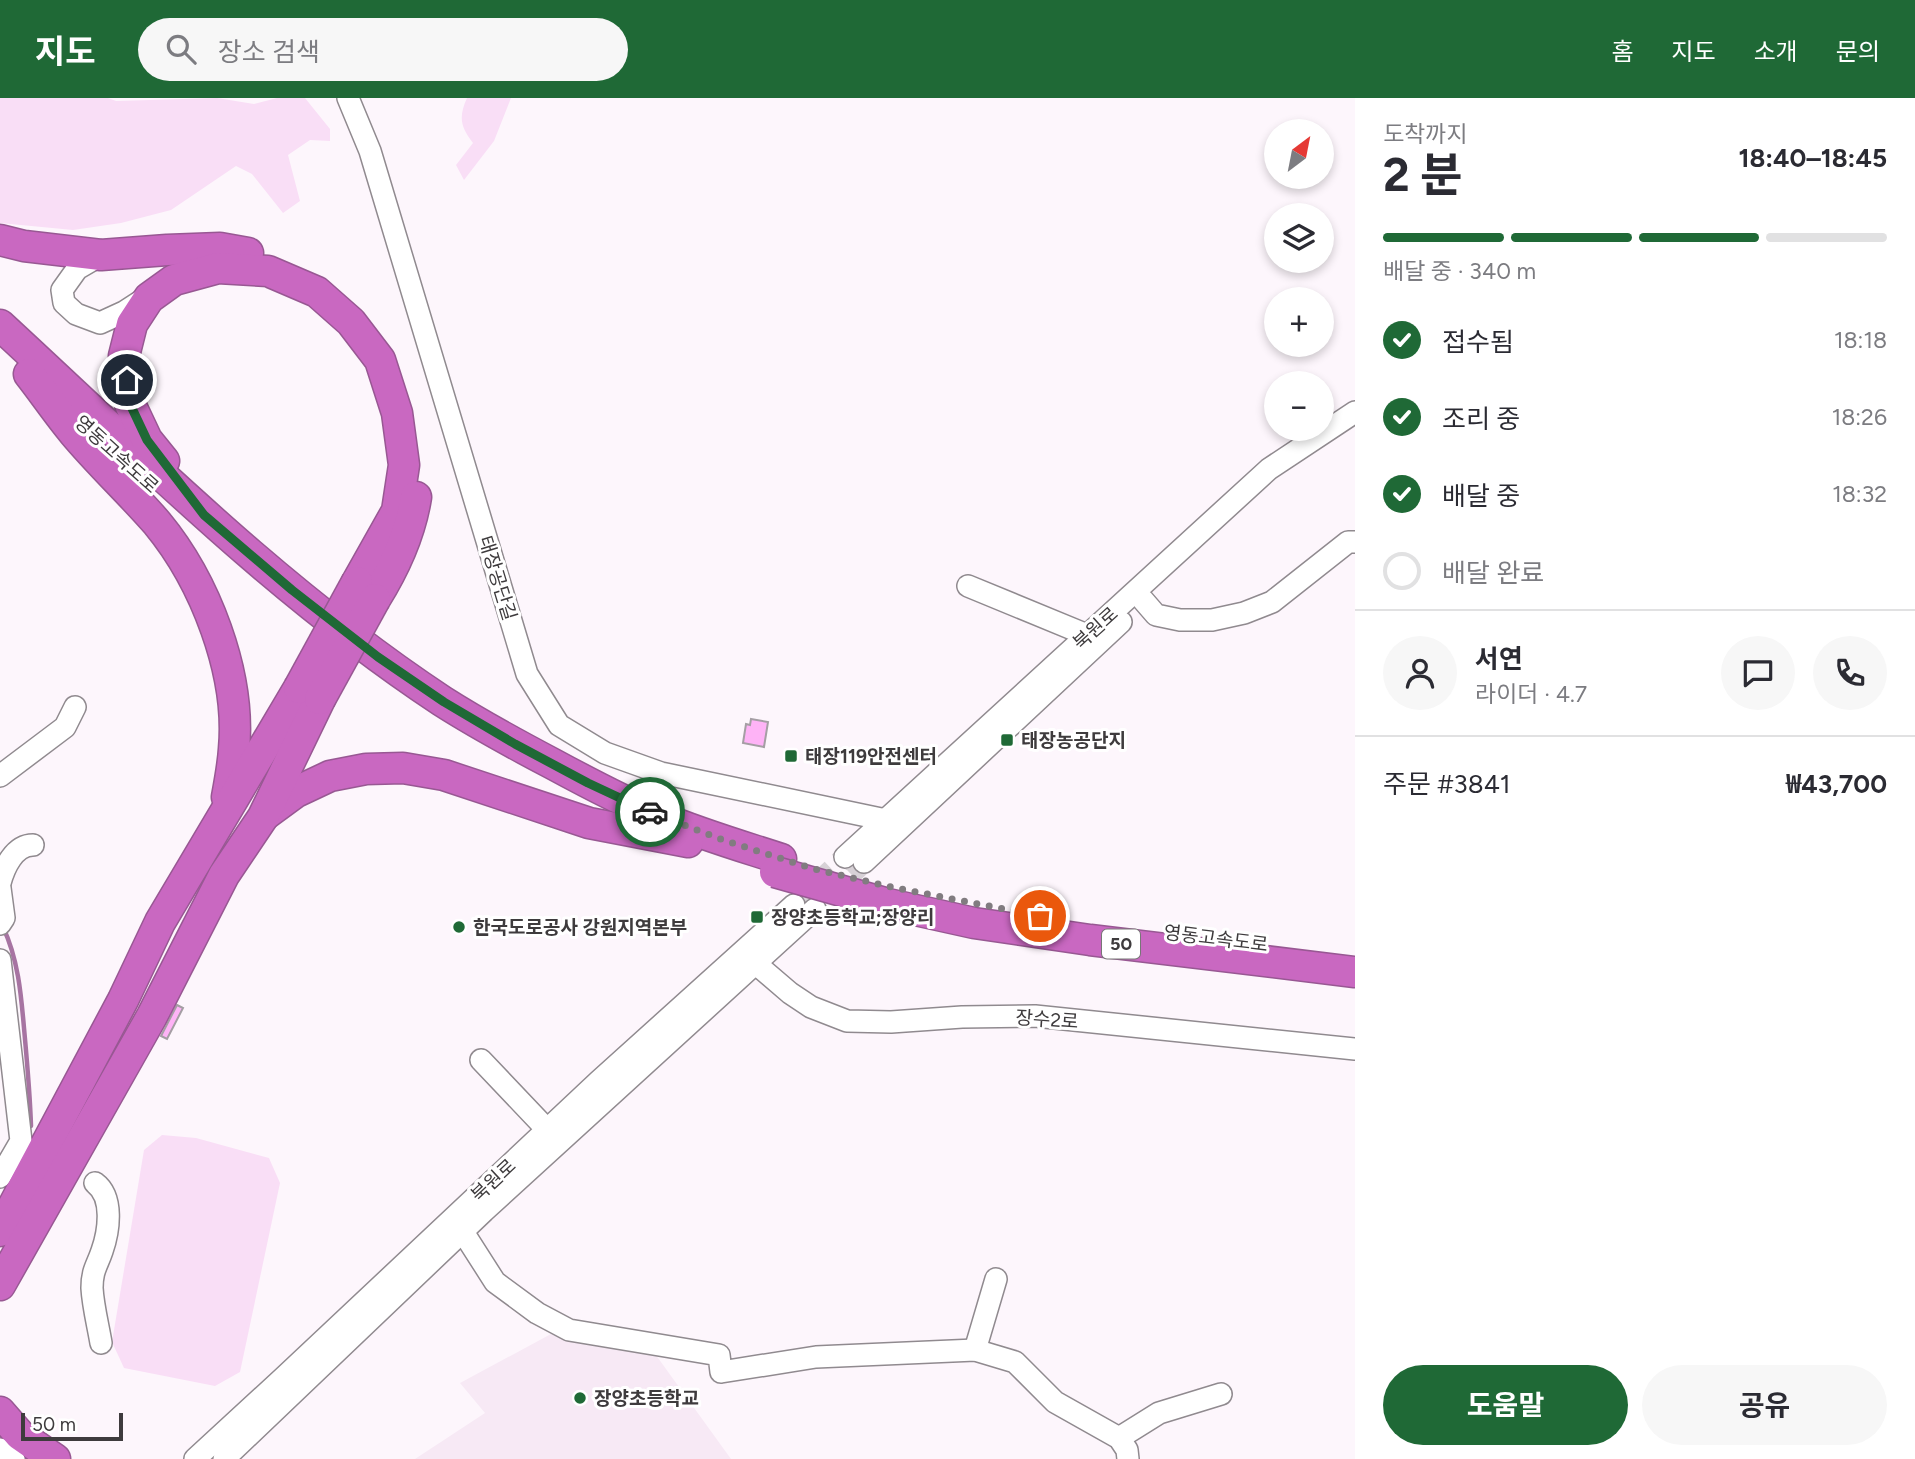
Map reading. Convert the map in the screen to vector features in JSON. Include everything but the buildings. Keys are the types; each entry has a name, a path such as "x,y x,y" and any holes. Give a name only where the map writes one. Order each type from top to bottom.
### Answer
{"highway":[{"path":"0,240 24,246 101,255 220,248 279,258 326,282 362,315 393,355 411,410 422,467 412,521 394,569 366,591"},
{"path":"0,1231 122,1000 160,922 225,811 309,694 366,591 397,511 404,465 397,413 380,360 351,322 317,292 268,271 218,268 174,279 149,298 132,324 124,356 130,404 147,440 204,515"},
{"name":"영동고속도로","path":"0,325 204,515 292,590 378,657 444,702 588,783 662,818 778,865"},
{"name":"영동고속도로","path":"0,347 226,553 301,616 377,674 452,724 595,802 692,843 778,865 814,869 974,923 1355,972"},
{"path":"29,374 75,434 159,525 205,599 218,632 234,706 235,748 225,811"},
{"path":"0,1285 152,1016 224,875 262,817 309,694"},
{"path":"262,817 296,792 330,776 366,769 402,768 444,775 589,823 692,843"},
{"name":"영동고속도로","path":"890,895 1113,926 1355,954"},
{"path":"0,1412 17,1446 54,1459"}],"street":[{"name":"태장공단길","path":"348,98 370,151 527,674 559,725 605,753 661,773 891,826"},
{"path":"101,255 77,269 62,290 64,303 76,314 100,323 124,312 174,279"},
{"name":"북원로","path":"855,860 1093,640 1276,463 1355,412"},
{"name":"북원로","path":"1093,640 1143,600 1276,479 1355,428"},
{"path":"1143,600 1156,615 1180,620 1212,620 1244,613 1272,602 1348,542 1355,541"},
{"path":"968,586 1093,640"},
{"path":"0,776 65,727 75,707"},
{"path":"2,921 0,886 4,870 13,855 26,845 33,845"},
{"name":"북원로","path":"195,1459 805,907"},
{"name":"장수2로","path":"750,956 790,993 811,1007 847,1021 891,1022 1035,1016 1355,1049"},
{"path":"0,960 24,1143 0,1177"},
{"path":"481,1060 554,1136"},
{"name":"북원로","path":"238,1455 463,1232 554,1136"},
{"path":"95,1183 104,1191 108,1210 106,1235 93,1268 92,1289 101,1343"},
{"path":"463,1232 495,1282 537,1313 569,1330 719,1355 721,1372 816,1357 975,1350 1015,1362 1055,1402 1119,1438 1127,1450 1128,1459"},
{"path":"975,1350 996,1279"},
{"path":"1119,1438 1159,1413 1222,1394"}],"shaded area":[{"path":"0,98 108,98 116,101 217,98 254,104 277,98 305,98 330,129 330,141 310,140 288,155 300,201 283,213 252,174 236,166 171,210 121,223 73,230 0,223"},
{"path":"467,98 511,98 494,141 464,180 456,165 473,143 462,122 462,111"},
{"path":"162,1135 196,1138 269,1158 280,1183 240,1372 215,1386 124,1368 112,1342 144,1150"},
{"name":"장양초등학교","path":"551,1334 653,1351 731,1459 415,1459 485,1413 460,1383"}],"waterway":[{"path":"3,927 12,951 20,989 31,1126"}],"tunnel":[{"path":"794,905 845,857"},
{"path":"829,896 864,862"}],"way so far":[{"path":"650,812 723,840 814,869 1040,916"}],"place":[{"name":"태장농공단지","path":"1007,740"},
{"name":"태장119안전센터","path":"791,756"},
{"name":"장양초등학교;장양리","path":"757,917"},
{"name":"한국도로공사 강원지역본부","path":"459,927"},
{"name":"장양초등학교","path":"580,1398"}],"route":[{"path":"127,380 130,404 147,440 204,515 292,590 378,657 444,702 588,783 650,812"}]}
